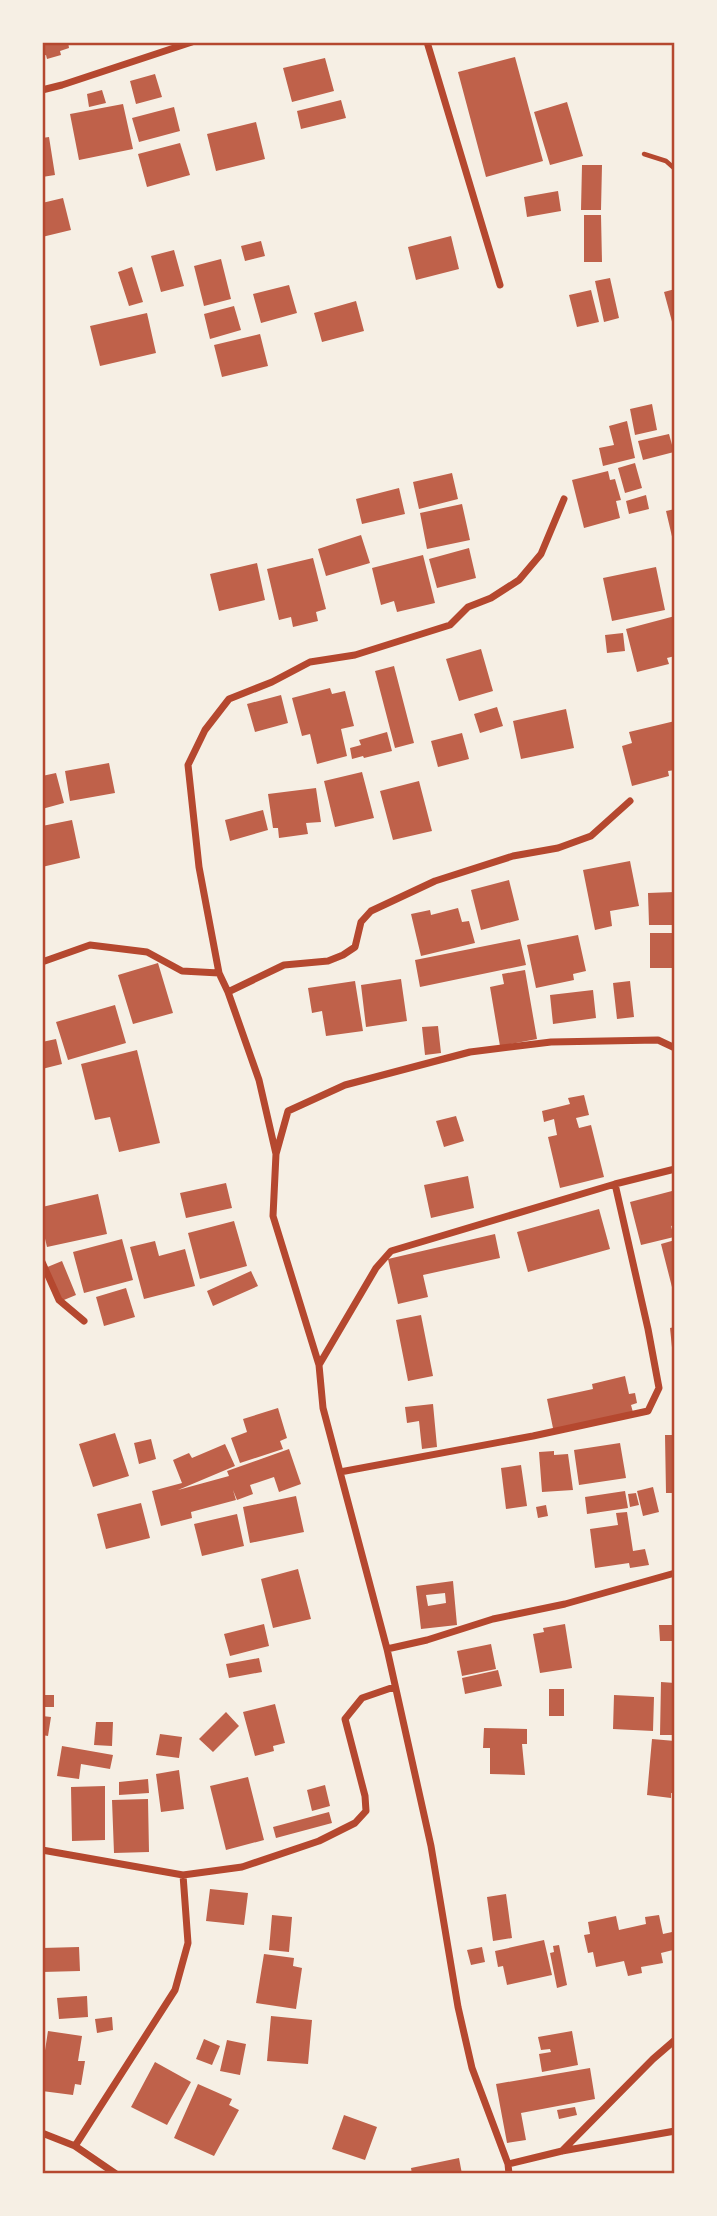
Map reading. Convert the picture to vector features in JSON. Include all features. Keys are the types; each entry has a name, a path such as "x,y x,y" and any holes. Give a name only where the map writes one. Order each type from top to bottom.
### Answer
{"street":[{"path":"42,90 192,42"},
{"path":"427,42 499,285"},
{"path":"276,1154 259,1080 219,972 199,867 188,765 205,730 229,699 272,682 310,662 355,655 450,625 468,607 491,598 519,580 541,554 564,499"},
{"path":"228,992 284,965 328,961 343,955 355,947 361,922 371,911 435,881 513,856 558,848 591,836 629,801"},
{"path":"42,962 90,944 147,952 182,971 219,972"},
{"path":"509,2174 508,2164 472,2068 458,2007 431,1846 387,1649 323,1408 319,1365 274,1216 276,1154 288,1111 345,1085 470,1052 551,1042 658,1040 675,1048"},
{"path":"319,1365 371,1277 391,1251 615,1184 675,1170"},
{"path":"340,1472 533,1436 648,1411 659,1388 615,1184"},
{"path":"42,1262 59,1300 84,1321"},
{"path":"387,1649 675,1573"},
{"path":"42,1850 183,1875 242,1867 319,1841 355,1823 366,1811 365,1796 345,1719 362,1698 394,1687"},
{"path":"75,2146 175,1990 188,1943 183,1875"},
{"path":"562,2151 675,2040"},
{"path":"508,2164 562,2151 675,2131"},
{"path":"42,2133 75,2146 116,2174"}],"path":[{"path":"644,154 666,161 675,169"}],"building":[{"path":"42,42 68,42 69,48 60,51 61,55 47,59 46,55 42,56"},
{"path":"515,57 543,161 486,177 458,72"},
{"path":"325,58 334,91 292,102 283,68"},
{"path":"155,74 162,97 136,104 130,81"},
{"path":"102,90 106,103 89,107 87,94"},
{"path":"341,100 346,118 301,129 297,111"},
{"path":"567,102 583,156 550,165 534,112"},
{"path":"123,104 133,149 79,160 70,114"},
{"path":"174,107 180,131 139,142 132,118"},
{"path":"256,122 265,159 216,171 207,134"},
{"path":"49,137 55,175 42,177 42,138"},
{"path":"180,143 190,175 147,187 138,154"},
{"path":"582,165 602,165 601,210 581,210"},
{"path":"558,191 561,211 527,217 524,197"},
{"path":"63,198 71,230 42,237 42,203"},
{"path":"584,215 601,215 602,262 584,262"},
{"path":"451,236 459,269 416,280 408,247"},
{"path":"261,241 265,256 245,261 241,246"},
{"path":"174,250 184,286 161,292 151,256"},
{"path":"221,259 231,299 204,306 194,266"},
{"path":"132,267 143,302 129,306 118,272"},
{"path":"610,278 619,318 604,322 595,281"},
{"path":"289,285 297,313 261,323 253,294"},
{"path":"675,289 675,329 674,329 664,292"},
{"path":"591,290 599,322 577,327 569,295"},
{"path":"356,301 364,331 322,342 314,313"},
{"path":"234,306 241,330 210,339 204,314"},
{"path":"147,313 156,353 100,366 90,326"},
{"path":"260,334 268,366 222,377 214,345"},
{"path":"652,404 657,430 635,435 630,409"},
{"path":"627,421 635,458 603,466 599,448 614,445 609,426"},
{"path":"669,434 674,452 643,460 638,441"},
{"path":"635,463 642,488 625,493 618,468"},
{"path":"608,471 610,480 615,479 621,500 616,501 620,518 584,528 572,480"},
{"path":"452,473 458,499 419,509 413,482"},
{"path":"399,488 405,514 362,524 356,499"},
{"path":"646,495 649,509 629,514 626,501"},
{"path":"462,504 470,540 427,549 420,513"},
{"path":"675,509 675,545 674,545 666,511"},
{"path":"361,535 370,563 326,576 318,549"},
{"path":"469,548 476,578 437,588 429,559"},
{"path":"423,555 435,603 397,612 394,601 381,605 372,568"},
{"path":"313,558 326,609 316,612 318,621 293,627 291,617 279,620 267,569"},
{"path":"257,563 265,600 219,611 210,574"},
{"path":"656,567 665,610 612,621 603,578"},
{"path":"675,616 675,656 667,658 669,664 637,672 626,629"},
{"path":"623,633 625,651 607,653 605,635"},
{"path":"481,649 493,691 459,701 446,659"},
{"path":"394,666 414,743 395,748 375,671"},
{"path":"330,688 332,694 345,691 354,726 341,729 347,756 317,764 310,734 302,736 292,698"},
{"path":"281,695 288,723 255,732 247,704"},
{"path":"497,707 503,726 480,733 474,714"},
{"path":"566,709 574,748 521,759 513,721"},
{"path":"675,721 675,770 668,771 669,776 632,786 622,746 632,743 629,732"},
{"path":"387,732 392,751 352,759 350,748 361,745 359,740"},
{"path":"462,733 469,759 438,767 431,741"},
{"path":"109,763 115,793 70,801 65,771"},
{"path":"362,772 374,818 335,827 324,781"},
{"path":"56,773 64,803 42,809 42,776"},
{"path":"419,781 432,831 393,840 380,791"},
{"path":"316,788 321,822 306,823 308,834 279,838 278,828 273,828 268,794"},
{"path":"263,810 268,830 230,841 225,820"},
{"path":"72,820 80,858 42,867 42,826"},
{"path":"630,861 639,906 610,911 612,926 595,930 583,870"},
{"path":"509,880 519,920 481,930 471,890"},
{"path":"675,892 675,925 649,925 648,893"},
{"path":"458,908 462,922 469,921 475,943 421,956 411,914 430,910 431,915"},
{"path":"650,933 675,933 675,968 650,968"},
{"path":"578,935 586,971 573,974 574,980 536,988 527,945"},
{"path":"520,939 526,965 420,987 415,960"},
{"path":"158,963 173,1013 133,1024 118,975"},
{"path":"525,970 537,1039 500,1046 490,987 504,984 502,974"},
{"path":"401,979 407,1021 366,1027 361,985"},
{"path":"355,981 363,1031 326,1036 322,1011 312,1013 308,988"},
{"path":"630,981 634,1017 617,1019 613,983"},
{"path":"593,990 596,1018 553,1024 550,995"},
{"path":"115,1005 126,1043 68,1060 56,1022"},
{"path":"438,1026 441,1053 425,1055 422,1027"},
{"path":"56,1039 62,1064 42,1069 42,1042"},
{"path":"137,1050 160,1143 119,1152 110,1117 95,1120 81,1064"},
{"path":"584,1095 589,1115 576,1118 579,1128 591,1125 604,1177 560,1188 548,1137 557,1135 554,1119 544,1122 542,1111 570,1104 568,1098"},
{"path":"456,1116 464,1141 444,1147 436,1121"},
{"path":"468,1176 474,1208 431,1218 424,1185"},
{"path":"226,1183 232,1208 186,1218 180,1193"},
{"path":"672,1191 675,1225 671,1226 674,1237 641,1245 630,1202"},
{"path":"98,1194 107,1234 47,1247 42,1226 42,1207"},
{"path":"599,1209 610,1249 528,1272 517,1232"},
{"path":"234,1221 247,1266 200,1279 188,1233"},
{"path":"495,1234 500,1258 423,1275 428,1297 398,1304 388,1259"},
{"path":"122,1239 133,1280 84,1293 73,1252"},
{"path":"675,1240 675,1295 674,1295 661,1244"},
{"path":"155,1241 159,1256 185,1249 195,1286 144,1299 130,1247"},
{"path":"62,1261 76,1295 59,1302 45,1268"},
{"path":"251,1271 258,1286 213,1306 207,1291"},
{"path":"126,1288 135,1317 104,1326 96,1297"},
{"path":"421,1315 433,1376 408,1381 396,1320"},
{"path":"675,1327 675,1357 673,1357 670,1328"},
{"path":"625,1376 629,1394 635,1393 637,1403 631,1405 634,1416 554,1433 547,1399 593,1389 592,1384"},
{"path":"433,1404 437,1447 422,1449 419,1421 407,1423 405,1407"},
{"path":"278,1408 287,1438 280,1441 283,1449 240,1463 231,1438 247,1432 243,1419"},
{"path":"115,1433 129,1476 93,1487 79,1444"},
{"path":"665,1435 675,1435 675,1493 666,1493"},
{"path":"151,1439 156,1459 139,1464 134,1443"},
{"path":"620,1443 626,1478 579,1485 574,1450"},
{"path":"225,1444 235,1466 178,1490 229,1476 227,1471 289,1449 301,1484 279,1492 274,1477 250,1485 253,1494 237,1500 233,1490 236,1500 191,1512 192,1518 161,1526 152,1491 182,1483 173,1460 189,1453 192,1458"},
{"path":"554,1451 554,1455 568,1454 573,1490 542,1492 539,1452"},
{"path":"521,1465 527,1506 506,1509 501,1468"},
{"path":"653,1487 659,1512 643,1516 637,1491"},
{"path":"625,1491 628,1508 587,1514 585,1497"},
{"path":"636,1493 639,1505 630,1507 628,1494"},
{"path":"296,1496 304,1532 250,1543 243,1507"},
{"path":"141,1503 150,1538 106,1549 97,1514"},
{"path":"546,1505 548,1516 538,1518 536,1507"},
{"path":"627,1512 633,1551 645,1549 649,1565 630,1568 629,1563 595,1568 590,1529 618,1525 616,1513"},
{"path":"237,1514 244,1546 202,1556 194,1524"},
{"path":"298,1569 311,1619 273,1628 261,1579"},
{"path":"453,1581 457,1625 421,1629 416,1586","holes":["445,1593 446,1603 428,1606 426,1595"]},
{"path":"264,1624 269,1646 230,1656 224,1634"},
{"path":"565,1624 572,1668 540,1673 533,1634 544,1632 543,1628"},
{"path":"659,1625 675,1625 675,1641 660,1641"},
{"path":"491,1644 496,1669 462,1676 457,1651"},
{"path":"259,1658 262,1672 229,1678 226,1664"},
{"path":"498,1670 502,1686 465,1694 462,1678"},
{"path":"661,1682 675,1683 675,1735 660,1735"},
{"path":"549,1689 564,1689 564,1716 549,1716"},
{"path":"42,1695 54,1695 54,1707 42,1707"},
{"path":"614,1695 654,1697 653,1731 613,1729"},
{"path":"275,1704 285,1743 273,1746 274,1751 255,1756 243,1712"},
{"path":"226,1712 239,1726 213,1752 199,1739"},
{"path":"42,1716 51,1717 48,1736 42,1735"},
{"path":"96,1722 113,1722 112,1746 94,1745"},
{"path":"484,1728 527,1729 527,1744 522,1744 525,1775 490,1774 490,1748 483,1748"},
{"path":"160,1734 182,1737 179,1758 156,1755"},
{"path":"652,1739 675,1741 675,1793 671,1793 671,1798 647,1795"},
{"path":"62,1746 113,1755 110,1769 81,1764 79,1779 57,1776"},
{"path":"179,1770 184,1809 161,1812 156,1774"},
{"path":"248,1777 264,1840 226,1850 210,1786"},
{"path":"148,1779 149,1793 119,1795 119,1782"},
{"path":"325,1785 330,1806 312,1811 307,1790"},
{"path":"105,1786 105,1840 72,1841 71,1787"},
{"path":"148,1799 149,1852 114,1853 112,1800"},
{"path":"329,1812 332,1823 276,1838 273,1827"},
{"path":"210,1889 248,1893 244,1925 206,1921"},
{"path":"506,1894 512,1938 493,1941 487,1897"},
{"path":"272,1915 292,1917 289,1952 269,1950"},
{"path":"659,1915 663,1934 672,1932 675,1941 673,1950 661,1953 663,1963 641,1967 642,1973 628,1976 624,1961 596,1967 593,1952 588,1953 584,1935 590,1934 588,1922 616,1916 619,1930 646,1924 645,1917"},
{"path":"544,1940 552,1975 507,1985 503,1966 498,1967 495,1951"},
{"path":"559,1945 567,1985 557,1988 550,1953 554,1952 553,1946"},
{"path":"79,1947 80,1971 42,1972 42,1948"},
{"path":"482,1947 485,1962 471,1965 467,1950"},
{"path":"264,1954 294,1958 293,1966 302,1968 296,2009 256,2003"},
{"path":"87,1996 88,2017 59,2019 57,1998"},
{"path":"271,2016 312,2020 308,2064 267,2061"},
{"path":"112,2017 113,2030 97,2033 95,2019"},
{"path":"48,2031 82,2036 78,2061 85,2061 81,2085 75,2084 73,2095 42,2091"},
{"path":"572,2031 578,2065 542,2072 539,2054 551,2052 550,2049 541,2050 538,2037"},
{"path":"204,2039 220,2046 212,2065 196,2059"},
{"path":"227,2040 246,2044 240,2075 220,2071"},
{"path":"155,2062 191,2082 167,2125 131,2107"},
{"path":"590,2068 595,2099 521,2113 526,2140 507,2143 496,2084"},
{"path":"198,2084 232,2099 229,2105 239,2110 214,2156 174,2138"},
{"path":"575,2107 577,2115 559,2119 557,2110"},
{"path":"344,2115 377,2127 365,2160 332,2149"},
{"path":"459,2158 462,2174 412,2174 411,2168"}]}
